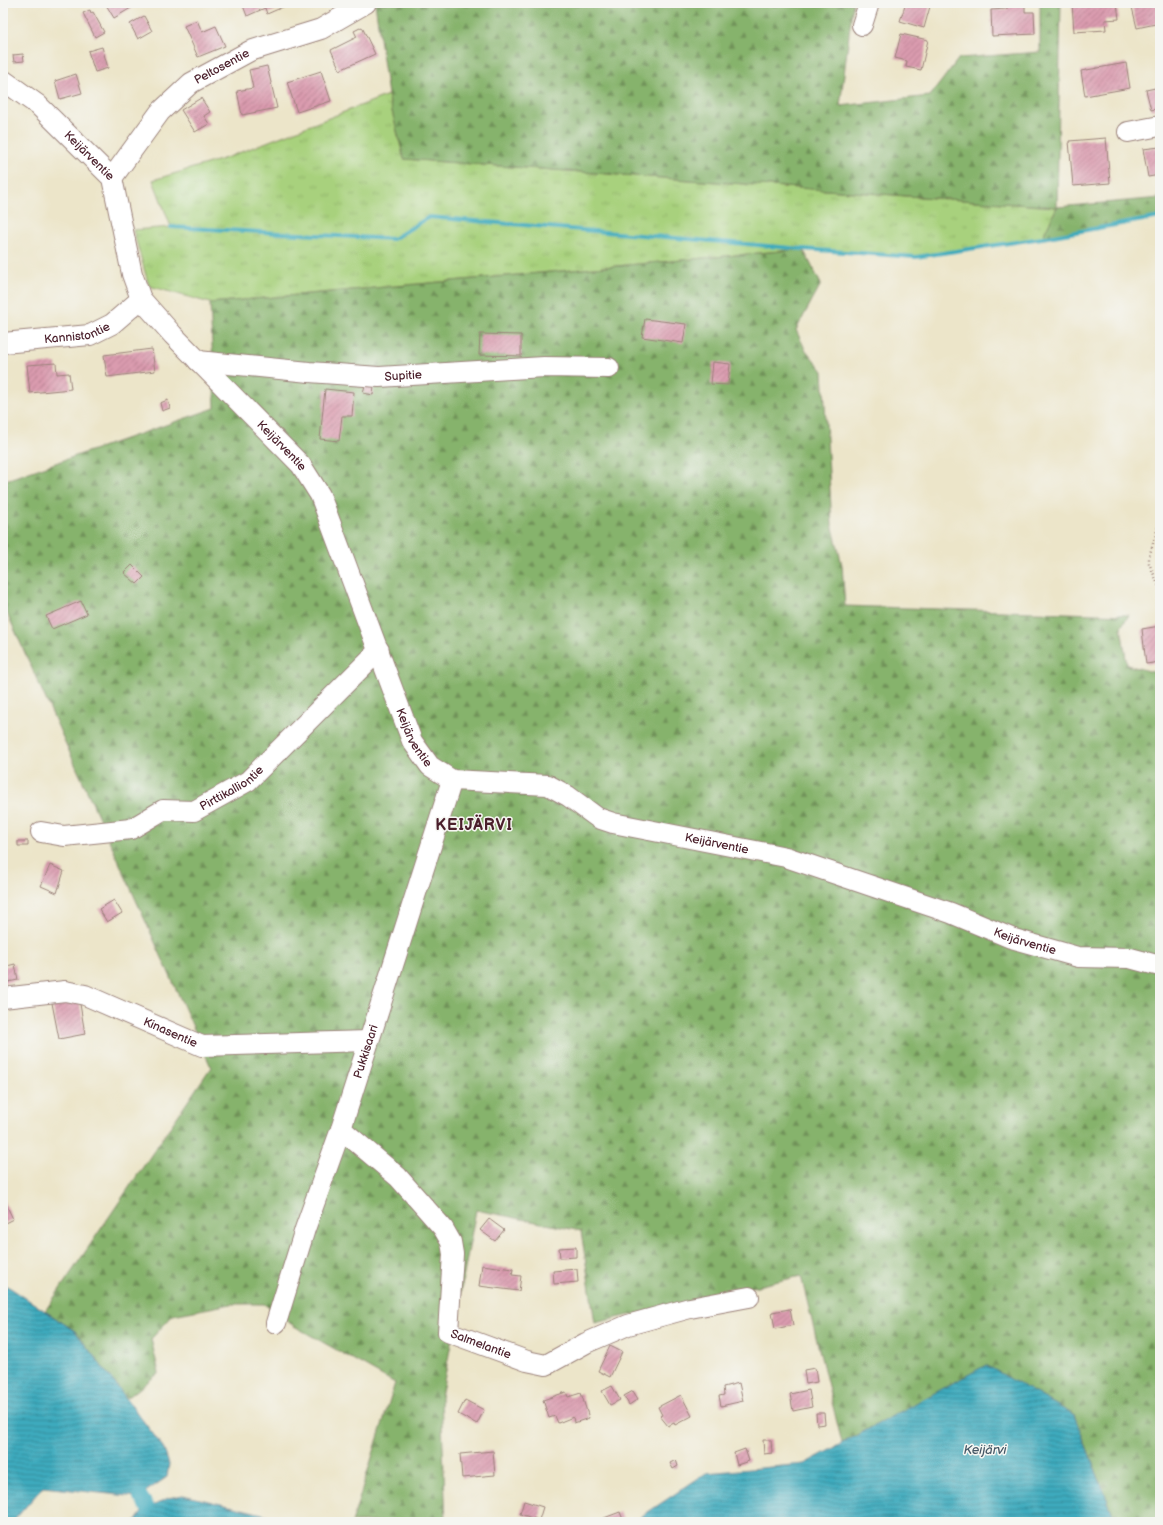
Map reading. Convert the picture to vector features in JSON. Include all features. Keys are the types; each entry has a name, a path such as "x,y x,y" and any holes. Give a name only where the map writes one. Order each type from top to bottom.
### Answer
{"street":[{"name":"Peltosentie","path":"112,178 160,112 191,83 250,51 321,29 366,3"},
{"path":"862,25 869,3"},
{"name":"Keijärventie","path":"3,80 38,105 112,178 132,274 141,299 198,361 301,465 320,495 412,741 430,766 452,780 548,785 568,796 598,818 613,823 786,857 951,913 1024,942 1078,957 1130,958 1160,966"},
{"path":"1128,132 1160,126"},
{"name":"Kannistontie","path":"3,343 90,335 112,324 141,299"},
{"name":"Supitie","path":"198,361 379,377 544,367 609,368"},
{"name":"Pirttikalliontie","path":"41,832 64,836 130,829 164,810 194,811 248,781 379,650"},
{"name":"Pukkisaari","path":"276,1322 305,1228 341,1129 452,780"},
{"name":"Kinasentie","path":"3,998 65,990 85,995 202,1046 368,1041"},
{"name":"Salmelantie","path":"341,1129 398,1177 443,1228 451,1242 452,1254 448,1332 527,1361 546,1364 586,1343 628,1325 690,1308 748,1297"}],"path":[{"path":"1160,520 1149,557 1149,563 1160,589"}],"green space":[{"path":"375,3 853,3 840,106 930,96 959,58 1040,52 1040,3 1061,3 1057,207 404,159 388,95"},
{"path":"388,95 404,159 1057,207 1042,238 916,257 803,249 210,303 149,286 133,230 171,227 153,180 223,159"},
{"path":"1160,198 1160,217 1042,238 1057,207"},
{"path":"803,249 821,284 796,330 805,349 823,371 832,524 842,565 845,606 1129,615 1121,627 1127,665 1160,674 1160,1522 1116,1522 1074,1415 986,1366 842,1443 801,1276 595,1323 581,1231 476,1210 441,1397 446,1522 352,1522 395,1383 294,1326 264,1304 231,1304 173,1315 151,1339 159,1373 126,1399 75,1331 45,1311 211,1067 3,604 3,481 215,408 210,303"}],"water":[{"path":"3,1283 75,1331 163,1447 169,1464 167,1477 138,1497 43,1487 16,1518 15,1522 3,1522"},
{"name":"Keijärvi","path":"986,1365 1074,1415 1116,1522 633,1522 706,1473 804,1464"},
{"path":"183,1495 296,1522 135,1522 149,1505 151,1507 168,1498"}],"building":[{"path":"105,3 135,3 136,5 114,18"},
{"path":"242,3 292,3 267,14 265,8 247,16"},
{"path":"906,3 931,3 924,28 900,21"},
{"path":"1025,3 1025,12 1034,12 1035,34 992,36 991,10 1007,9 1007,4"},
{"path":"1072,3 1117,3 1119,19 1105,20 1106,30 1074,32"},
{"path":"1131,3 1160,3 1160,23 1137,28"},
{"path":"90,10 91,13 93,12 104,32 95,37 83,13"},
{"path":"144,16 152,31 138,39 130,24"},
{"path":"197,20 202,32 216,26 225,46 198,57 184,26"},
{"path":"362,27 375,54 340,70 331,50 357,37 354,31"},
{"path":"901,34 928,40 921,70 906,67 907,61 895,58"},
{"path":"102,47 108,68 95,72 88,51"},
{"path":"23,54 24,61 14,62 13,55"},
{"path":"1126,63 1130,88 1085,96 1081,71"},
{"path":"267,66 277,108 242,115 237,91 253,88 249,70"},
{"path":"321,71 331,101 297,112 287,82"},
{"path":"76,74 82,93 60,99 55,81"},
{"path":"1160,87 1160,108 1151,110 1146,90"},
{"path":"201,98 210,112 204,116 209,124 195,132 181,110"},
{"path":"1106,138 1110,183 1073,186 1069,141"},
{"path":"1160,147 1160,175 1148,177 1143,149"},
{"path":"645,319 686,324 683,343 642,337"},
{"path":"480,334 521,335 521,356 479,355"},
{"path":"152,349 155,371 107,377 104,355"},
{"path":"713,362 730,364 728,385 711,384"},
{"path":"56,363 57,374 69,373 71,389 30,393 27,365"},
{"path":"365,385 374,386 373,395 363,393"},
{"path":"325,389 354,392 352,416 342,416 339,441 320,439"},
{"path":"168,400 170,408 162,411 160,403"},
{"path":"132,565 144,577 137,584 124,573"},
{"path":"81,601 87,614 52,629 46,616"},
{"path":"1160,626 1160,662 1146,664 1142,629"},
{"path":"18,841 28,841 28,846 18,846"},
{"path":"50,865 64,871 57,893 41,886"},
{"path":"114,900 122,913 107,922 99,909"},
{"path":"15,964 18,980 3,983 3,967"},
{"path":"79,998 85,1034 59,1039 52,1003"},
{"path":"4,1200 13,1219 3,1224 3,1201"},
{"path":"489,1219 504,1230 495,1241 480,1230"},
{"path":"576,1247 576,1257 560,1258 559,1248"},
{"path":"482,1265 513,1269 512,1275 521,1276 519,1291 479,1286"},
{"path":"577,1269 578,1282 554,1284 553,1271"},
{"path":"790,1309 793,1325 775,1329 772,1312"},
{"path":"610,1346 622,1352 610,1377 598,1371"},
{"path":"815,1368 817,1382 806,1384 804,1370"},
{"path":"739,1383 743,1401 721,1406 719,1396 724,1395 723,1387"},
{"path":"612,1386 620,1400 610,1405 602,1391"},
{"path":"809,1390 812,1407 793,1411 790,1394"},
{"path":"633,1391 638,1399 629,1405 624,1396"},
{"path":"566,1392 568,1397 581,1393 589,1418 574,1423 573,1417 558,1423 555,1416 549,1418 543,1400"},
{"path":"681,1395 692,1416 675,1425 674,1423 668,1426 660,1416 662,1415 658,1407"},
{"path":"465,1400 484,1410 477,1424 458,1414"},
{"path":"816,1413 824,1413 825,1424 817,1425"},
{"path":"763,1440 771,1440 772,1453 764,1454"},
{"path":"745,1449 749,1461 737,1465 734,1453"},
{"path":"493,1451 495,1475 462,1478 460,1454"},
{"path":"676,1460 678,1466 673,1469 670,1463"},
{"path":"524,1501 543,1507 539,1520 520,1514"},
{"path":"620,1512 624,1522 605,1522 604,1518"}],"waterway":[{"path":"171,227 393,239 429,217 803,249 916,257 1042,238 1160,217"},
{"path":"140,1496 147,1507"}],"district":[{"name":"KEIJÄRVI","path":"474,824"}]}
